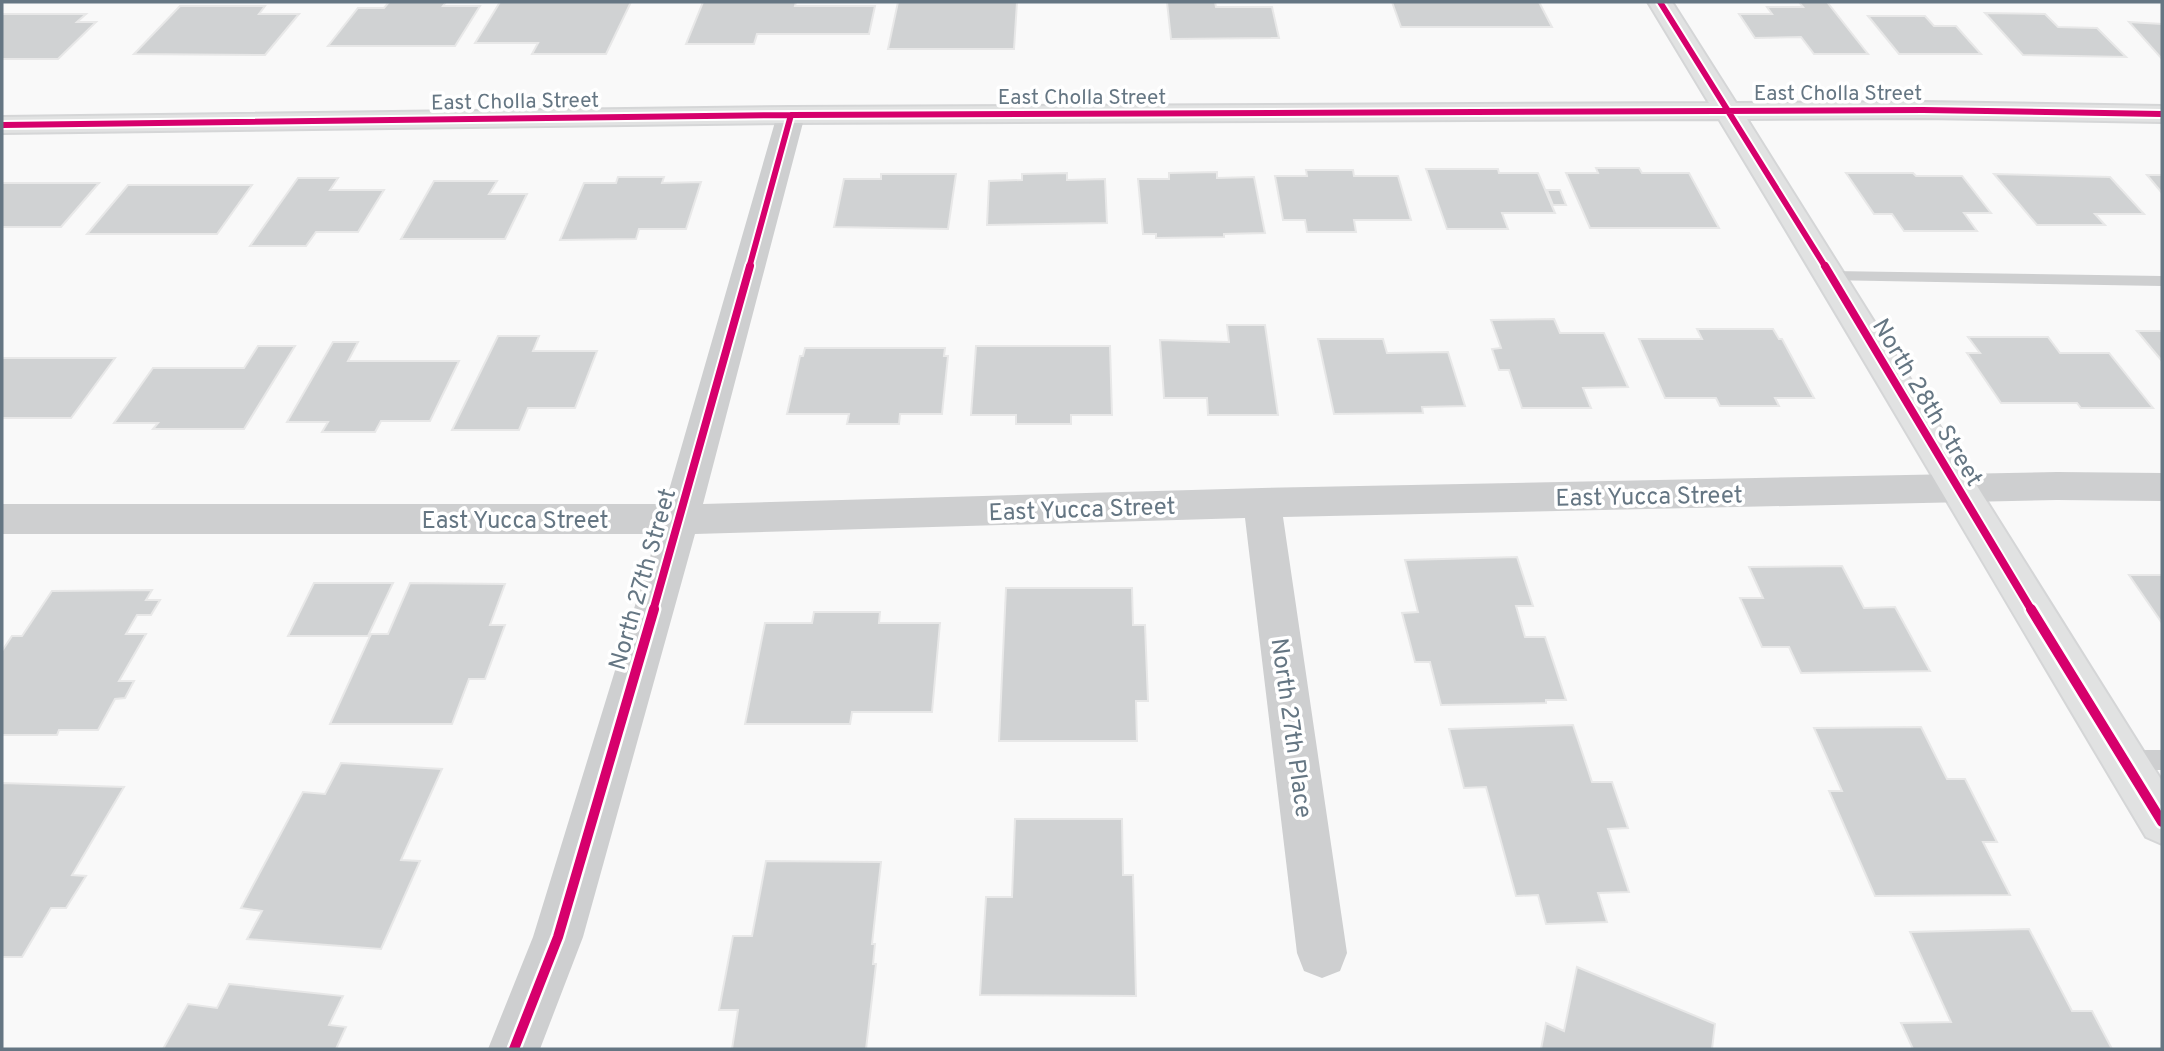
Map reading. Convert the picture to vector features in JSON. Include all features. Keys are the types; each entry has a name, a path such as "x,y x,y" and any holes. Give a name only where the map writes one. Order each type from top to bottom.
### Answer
{"street":[{"name":"North 28th Street","path":"1660,2 1831,276 1957,489 2162,822"},
{"name":"East Cholla Street","path":"2,125 791,115 1728,111 2047,111 2162,114"},
{"name":"North 27th Street","path":"514,1049 558,937 680,520 791,115"},
{"name":"East Yucca Street","path":"2,519 680,520 1262,503 2162,487"},
{"name":"North 27th Place","path":"1262,503 1322,953"}],"lane":[{"path":"1831,276 2162,281"},
{"path":"2122,760 2162,761"}],"building":[{"path":"389,2 446,2 443,6 480,6 455,46 328,46 358,8 384,8"},
{"path":"500,2 631,2 606,54 532,54 538,43 475,43"},
{"path":"703,2 796,2 795,6 875,6 869,34 757,34 754,44 686,44"},
{"path":"898,2 1017,2 1014,49 888,49"},
{"path":"1167,2 1215,2 1216,7 1272,7 1279,38 1171,39"},
{"path":"1392,2 1539,2 1552,27 1401,27"},
{"path":"1799,2 1827,2 1868,54 1814,54 1801,37 1755,38 1739,14 1772,14 1767,7 1803,7"},
{"path":"180,6 265,6 259,14 299,14 265,55 134,54"},
{"path":"1985,13 2045,14 2058,27 2097,28 2126,57 2023,55"},
{"path":"2,14 86,14 77,22 96,22 58,59 2,59"},
{"path":"1868,16 1925,16 1934,26 1956,26 1981,54 1899,54"},
{"path":"2129,22 2162,24 2162,59"},
{"path":"1596,168 1639,168 1642,173 1689,173 1719,228 1590,228 1566,173 1598,173"},
{"path":"1426,169 1498,169 1499,173 1538,173 1555,213 1502,213 1508,229 1447,229"},
{"path":"1306,170 1353,170 1354,176 1398,176 1411,220 1354,220 1356,232 1307,232 1305,220 1283,220 1275,176 1307,176"},
{"path":"1217,172 1217,178 1254,177 1265,233 1224,234 1224,237 1156,238 1156,234 1143,234 1138,179 1169,179 1169,173"},
{"path":"1067,173 1067,180 1105,179 1107,223 987,225 989,181 1022,180 1022,174"},
{"path":"1846,173 1962,176 1991,213 1964,213 1977,231 1904,231 1892,214 1874,214"},
{"path":"881,174 956,174 948,229 834,227 844,179 881,179"},
{"path":"1994,174 2110,177 2144,214 2095,214 2105,225 2037,225"},
{"path":"2147,175 2162,175 2162,193"},
{"path":"618,177 664,177 662,183 701,182 686,229 639,229 636,239 560,240 584,183 616,183"},
{"path":"298,178 338,178 330,190 384,190 358,232 316,232 306,246 250,246"},
{"path":"434,181 497,181 489,194 527,194 505,239 401,239"},
{"path":"2,183 99,183 61,227 2,227"},
{"path":"128,185 252,185 217,234 87,234"},
{"path":"1547,190 1560,190 1566,205 1553,205"},
{"path":"1554,319 1560,333 1604,333 1628,387 1583,388 1591,408 1522,408 1509,370 1499,370 1492,349 1501,348 1491,320"},
{"path":"1227,325 1265,325 1278,415 1208,415 1207,398 1164,398 1160,340 1229,342"},
{"path":"1697,329 1773,329 1779,339 1782,339 1814,398 1775,398 1779,406 1720,406 1716,398 1665,398 1639,339 1702,339"},
{"path":"2137,331 2162,331 2162,361"},
{"path":"498,336 539,336 533,351 597,351 575,408 528,408 519,430 452,430"},
{"path":"1968,337 2048,337 2060,353 2109,353 2153,408 2081,408 2077,403 2001,403 1967,353 1980,353"},
{"path":"1318,339 1383,339 1387,353 1448,352 1465,406 1422,407 1423,413 1334,414"},
{"path":"333,342 358,342 348,361 459,361 430,421 381,421 375,432 322,432 328,422 287,422"},
{"path":"258,346 295,346 244,429 153,429 158,423 114,423 153,368 244,368"},
{"path":"976,346 1110,346 1112,415 1071,415 1071,424 1016,424 1016,415 971,415"},
{"path":"805,348 945,348 944,356 948,356 942,414 900,414 899,424 847,424 849,414 787,414 800,356 803,356"},
{"path":"2,358 115,358 71,418 2,418"},
{"path":"1517,557 1533,606 1516,606 1525,637 1545,637 1566,700 1546,700 1546,703 1441,705 1430,662 1415,662 1402,613 1418,612 1405,560"},
{"path":"1842,566 1864,608 1895,607 1930,671 1801,673 1789,647 1762,647 1740,598 1763,598 1749,567"},
{"path":"2129,575 2162,575 2162,623"},
{"path":"314,583 393,583 368,636 288,636"},
{"path":"410,583 505,584 490,625 505,625 485,679 469,679 452,724 330,724 371,634 388,634"},
{"path":"1006,588 1132,588 1133,625 1145,625 1148,701 1136,701 1137,741 999,741"},
{"path":"152,590 146,600 160,600 151,615 137,615 126,634 146,634 119,681 134,681 125,698 115,699 98,730 59,730 57,735 2,735 2,651 12,636 22,636 52,591"},
{"path":"814,612 880,612 879,623 940,623 932,712 852,712 850,724 745,724 765,623 812,623"},
{"path":"1573,725 1592,782 1612,782 1628,828 1608,829 1629,892 1598,893 1607,922 1546,924 1538,895 1516,896 1486,787 1464,788 1449,729"},
{"path":"1921,727 1947,779 1965,779 1997,842 1983,842 2010,895 1875,896 1829,791 1842,791 1814,728"},
{"path":"341,763 442,769 401,860 420,861 381,949 247,939 262,911 241,908 303,792 325,794"},
{"path":"2,783 124,787 72,875 86,876 66,908 51,908 22,957 2,957"},
{"path":"1015,819 1122,819 1123,875 1133,875 1136,996 980,995 986,897 1012,897"},
{"path":"766,861 881,862 872,944 875,944 873,964 876,964 866,1049 732,1049 738,1010 719,1010 733,936 752,936"},
{"path":"2029,929 2072,1011 2092,1011 2112,1049 1913,1049 1901,1023 1951,1022 1910,932"},
{"path":"1577,967 1715,1024 1712,1049 1541,1049 1546,1023 1564,1031"},
{"path":"229,984 343,996 329,1025 346,1027 336,1049 163,1049 188,1004 217,1008"}],"cycle path":[{"path":"1660,2 1831,276 1957,489 2162,822"},
{"path":"2,125 791,115 1923,110 2162,114"},
{"path":"514,1049 558,937 680,520 791,115"}]}
